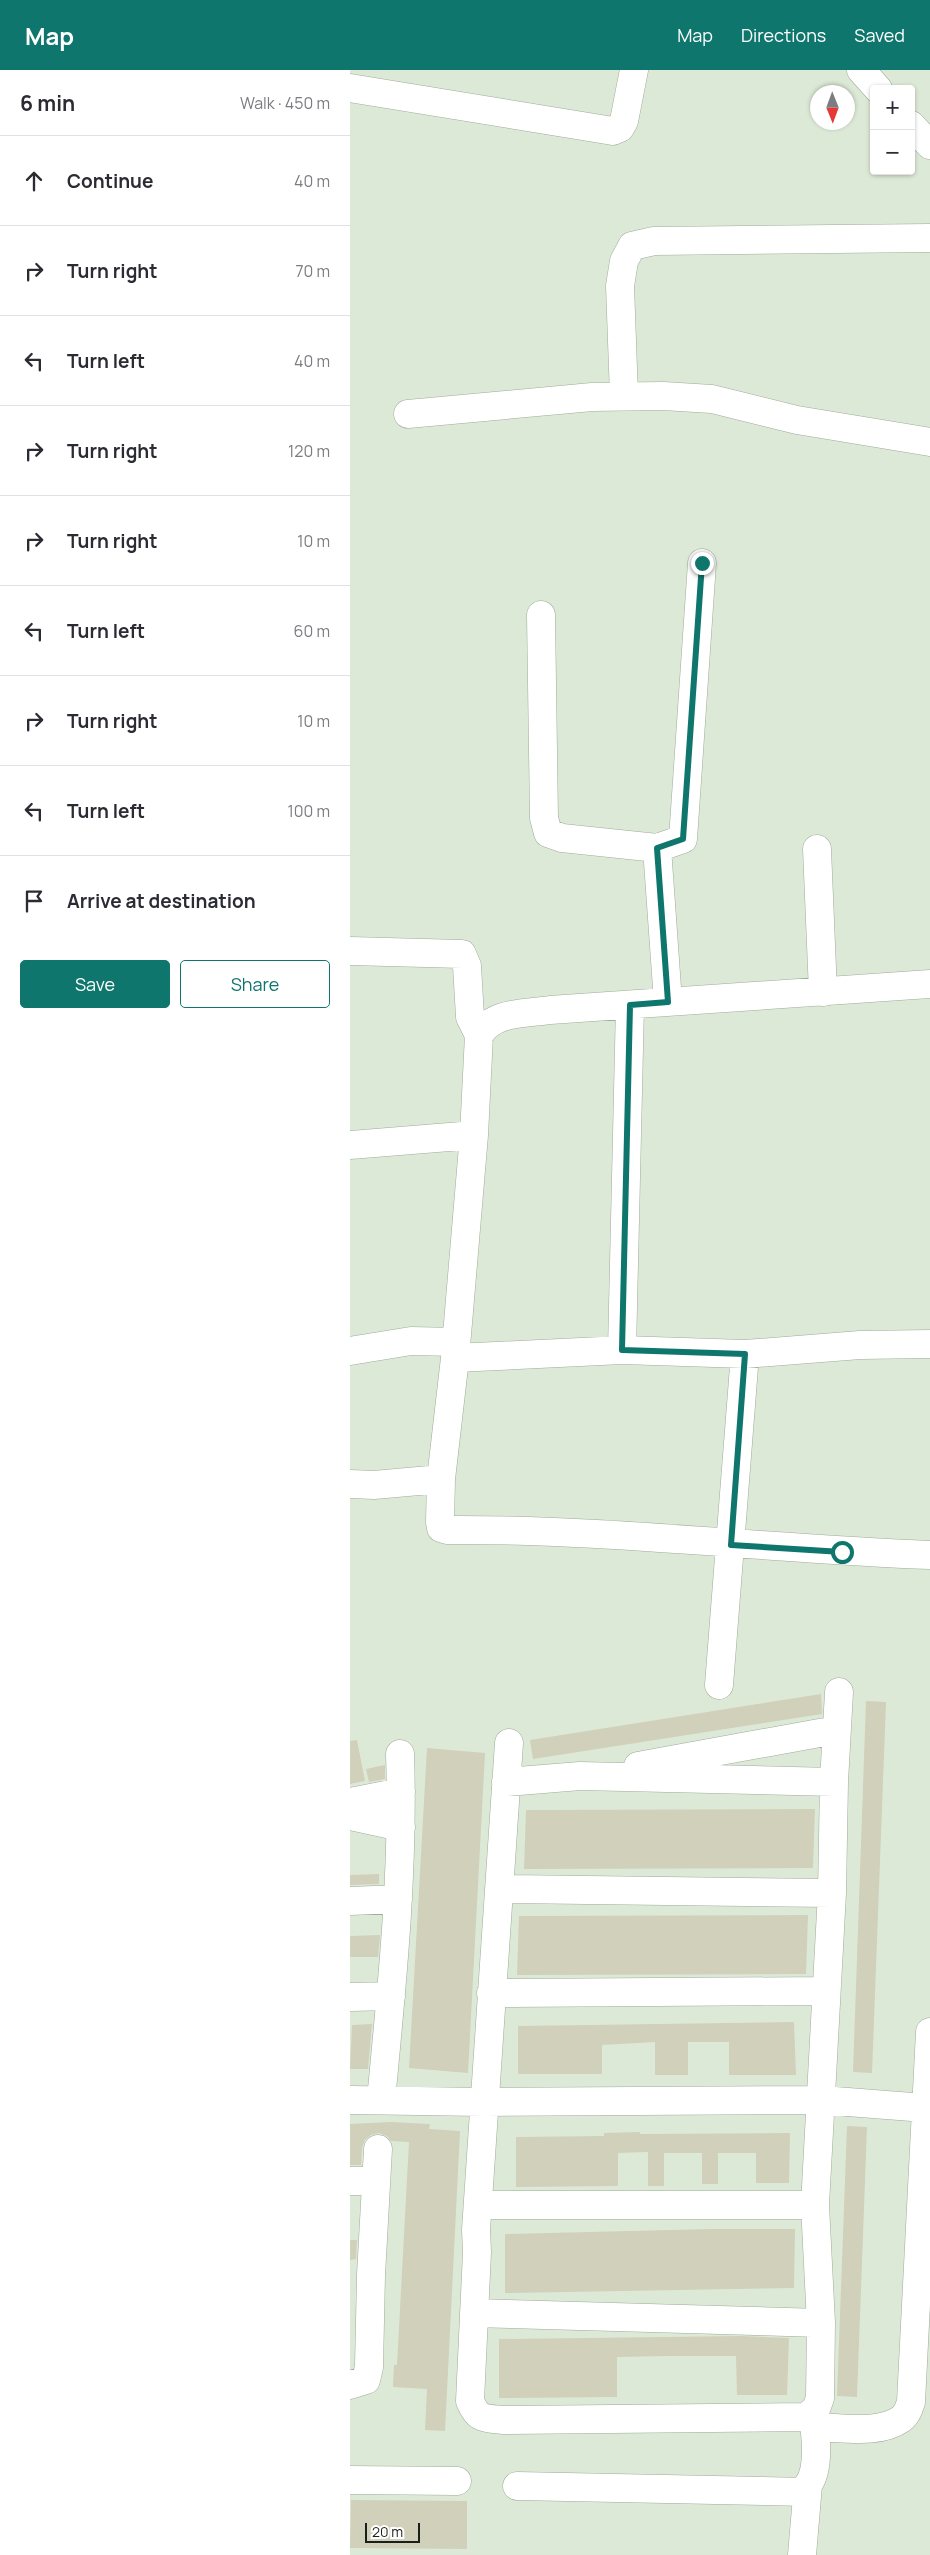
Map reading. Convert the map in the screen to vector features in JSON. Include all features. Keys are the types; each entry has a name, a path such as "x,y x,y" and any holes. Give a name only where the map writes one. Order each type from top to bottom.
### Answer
{"street":[{"path":"350,88 613,131 620,128 624,121 634,70"},
{"path":"862,70 875,85"},
{"path":"915,129 930,145"},
{"path":"624,396 620,286 624,261 632,246 654,241 930,238"},
{"path":"408,414 592,397 663,396 712,399 797,420 930,442"},
{"path":"541,615 544,818 548,833 562,838 657,848 683,839 702,563"},
{"path":"657,848 668,1002"},
{"path":"817,849 823,992"},
{"path":"350,951 462,954 467,966 470,1016 479,1035"},
{"path":"930,984 550,1010 495,1018 486,1023 479,1035 474,1135 455,1350 441,1479 440,1522 441,1528 447,1530 517,1530 731,1545 930,1555"},
{"path":"622,1350 630,1005"},
{"path":"350,1145 474,1135"},
{"path":"350,1351 411,1342 455,1350 622,1350 745,1354 860,1345 930,1344"},
{"path":"719,1685 745,1354"},
{"path":"350,1484 374,1485 441,1479"},
{"path":"802,2555 811,2480 814,2426 820,2398 821,2323 815,2205 822,2100 825,1991 832,1893 834,1782 839,1692"},
{"path":"506,1782 580,1776 836,1730"},
{"path":"509,1743 483,2102 470,2401 475,2412 483,2418 799,2418 814,2426 877,2427 893,2423 906,2414 911,2402 930,2032"},
{"path":"381,2100 398,1900 401,1827 400,1754"},
{"path":"580,1776 834,1782"},
{"path":"350,1802 401,1792"},
{"path":"350,1816 401,1827"},
{"path":"499,1889 832,1893"},
{"path":"350,1901 398,1900"},
{"path":"491,1993 825,1991"},
{"path":"350,1997 391,1996"},
{"path":"350,2100 483,2102 822,2100 925,2108"},
{"path":"350,2385 366,2380 369,2366 360,2275 363,2181 378,2149"},
{"path":"478,2205 815,2205"},
{"path":"474,2313 821,2323"},
{"path":"350,2480 457,2480"},
{"path":"518,2486 811,2480 821,2486 816,2555"}],"building":[{"path":"821,1694 822,1714 533,1759 530,1740"},
{"path":"866,1701 886,1702 872,2073 853,2072"},
{"path":"357,1740 365,1781 350,1784 350,1741"},
{"path":"427,1748 485,1753 468,2073 409,2068"},
{"path":"385,1765 385,1779 369,1782 366,1769"},
{"path":"815,1809 813,1868 524,1869 526,1810"},
{"path":"379,1874 379,1884 350,1885 350,1875"},
{"path":"808,1915 806,1974 517,1975 519,1916"},
{"path":"380,1935 378,1957 350,1957 350,1936"},
{"path":"794,2022 796,2075 729,2075 729,2042 688,2042 688,2075 655,2075 655,2042 602,2045 602,2074 518,2074 518,2026"},
{"path":"372,2024 368,2069 350,2069 352,2025"},
{"path":"390,2122 430,2124 429,2129 460,2131 445,2431 425,2430 427,2389 393,2387 394,2365 397,2365 409,2142 391,2141 387,2136 379,2133 371,2135 365,2140 362,2148 361,2165 350,2165 350,2124"},
{"path":"847,2126 867,2127 857,2397 837,2396"},
{"path":"640,2132 640,2134 790,2133 789,2183 756,2183 756,2153 718,2153 718,2184 702,2184 702,2153 664,2153 664,2186 648,2186 648,2152 618,2153 618,2186 516,2187 516,2137 604,2136 604,2133"},
{"path":"795,2229 794,2288 505,2293 505,2234"},
{"path":"350,2240 357,2240 356,2259 350,2260"},
{"path":"741,2336 789,2338 787,2395 737,2395 736,2356 670,2356 617,2357 617,2397 499,2398 499,2339"},
{"path":"351,2500 467,2501 467,2549 350,2548"}],"route":[{"path":"702,563 683,839 657,848 668,1002 630,1005 622,1350 745,1354 731,1545 842,1552"}]}
